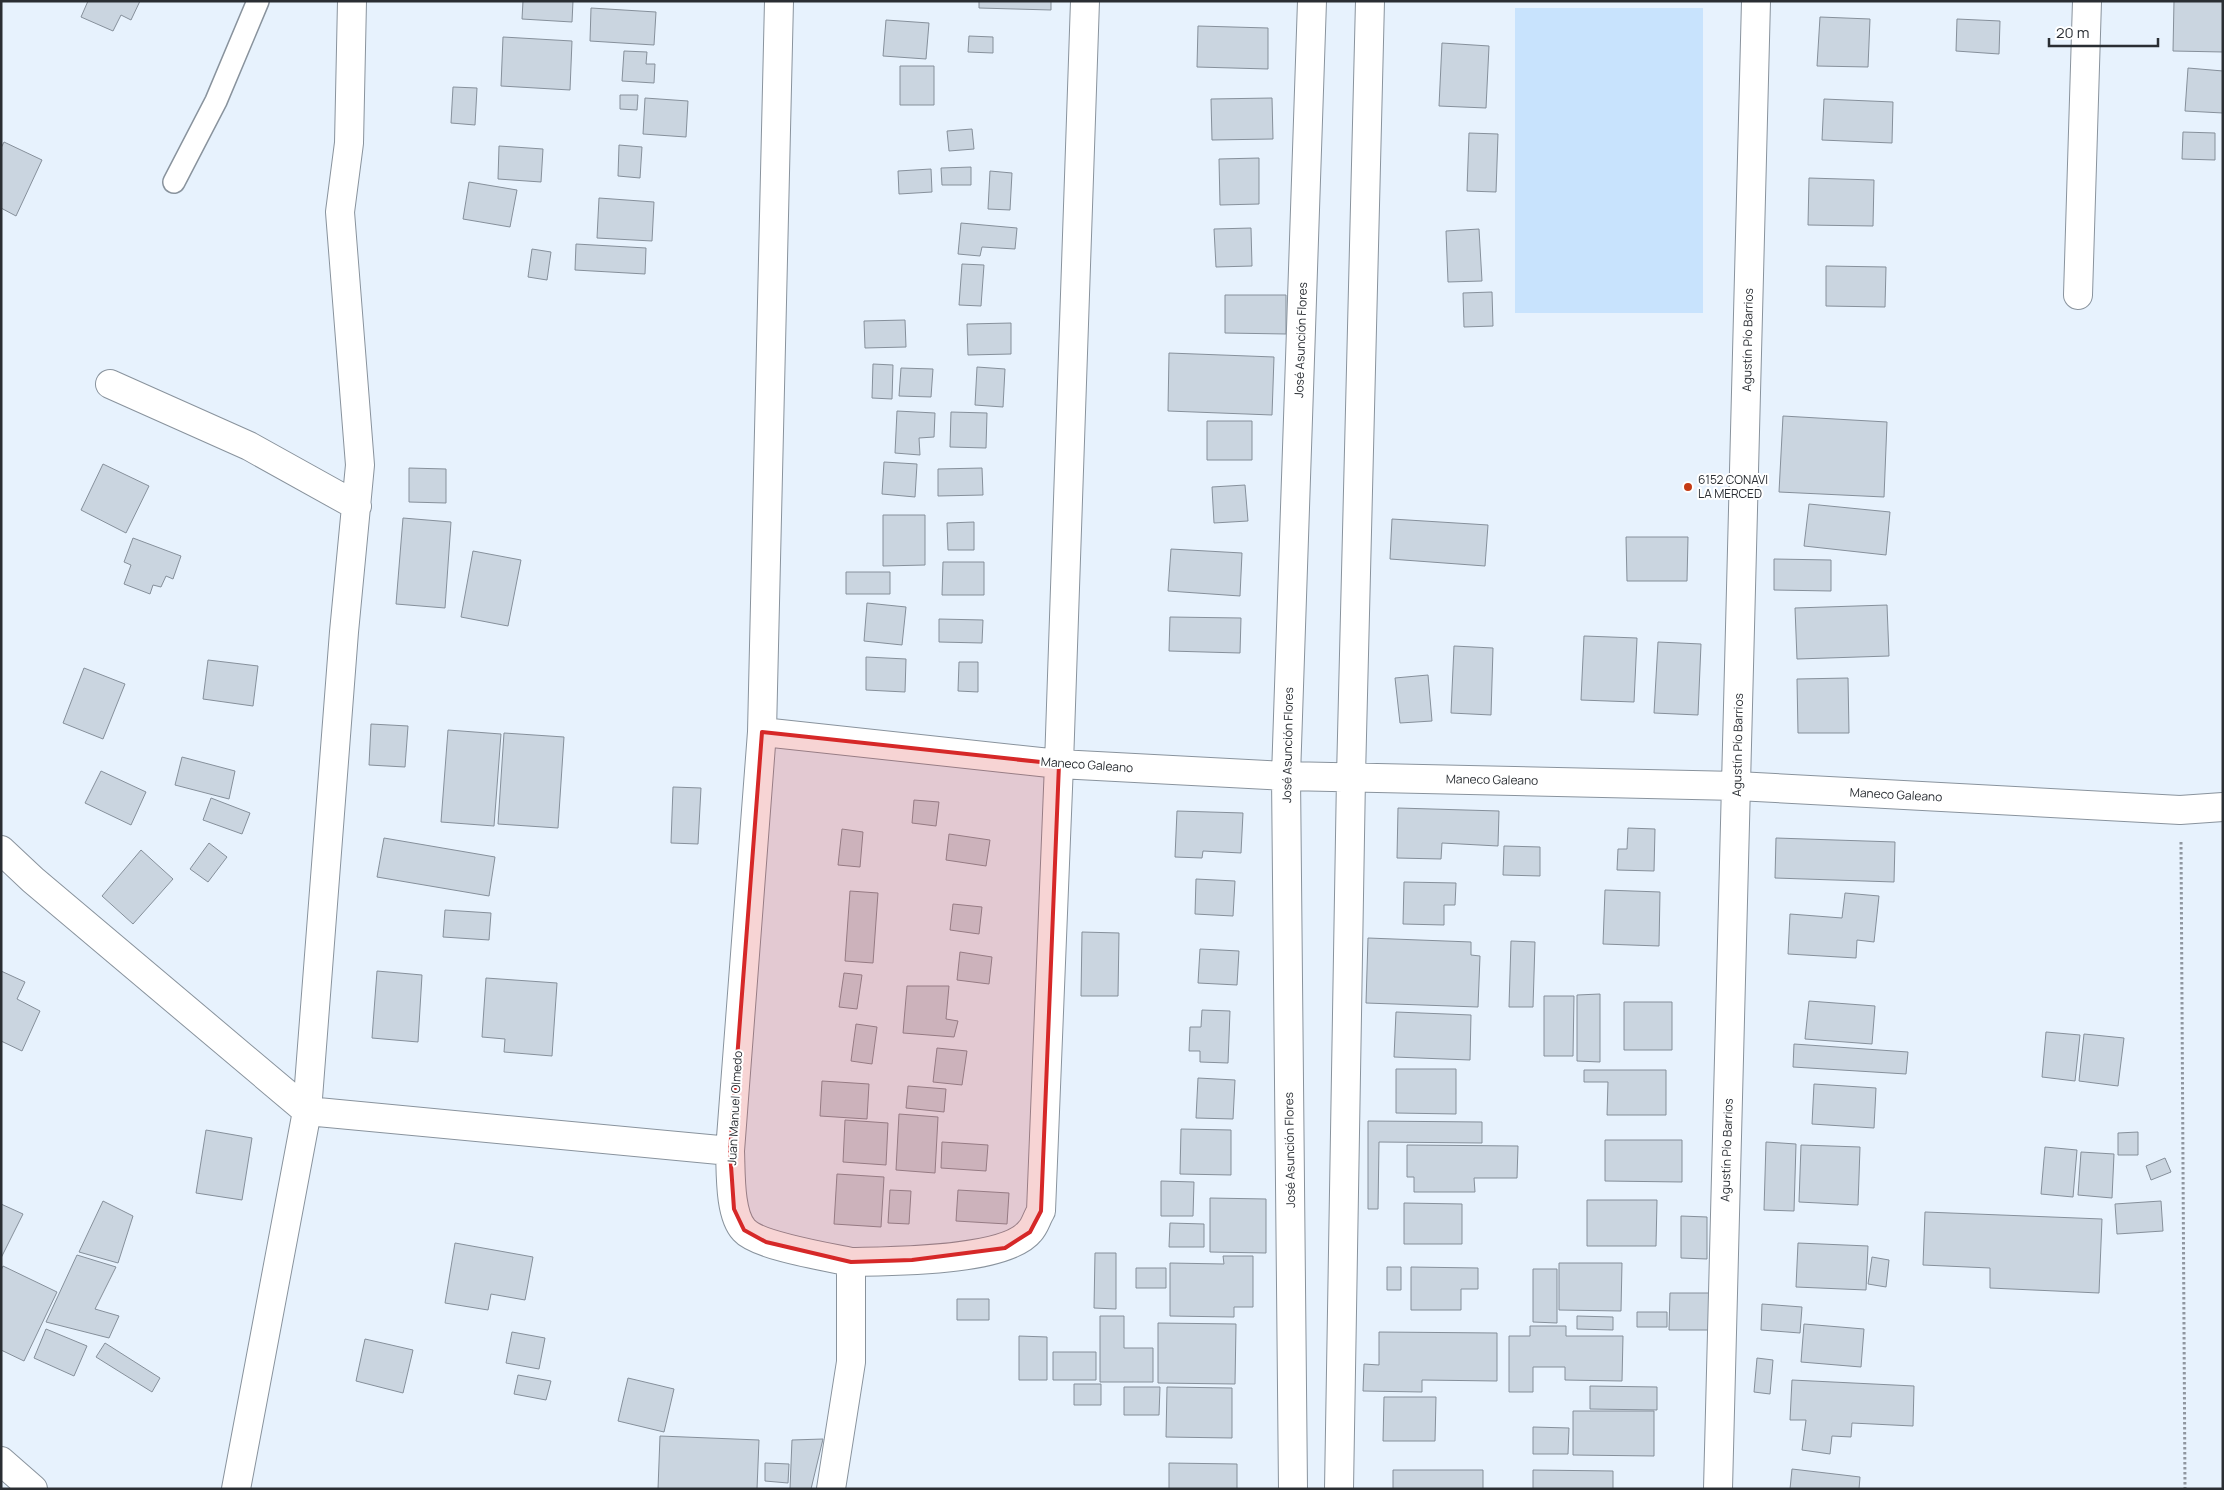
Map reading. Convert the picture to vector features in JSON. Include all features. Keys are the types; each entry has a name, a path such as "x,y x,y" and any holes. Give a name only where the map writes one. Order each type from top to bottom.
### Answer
{"street":[{"path":"236,1489 307,1111 344,641 357,506 360,465 340,212 349,143 352,1"},
{"name":"Juan Manuel Olmedo","path":"779,1 762,732 730,1150 734,1209 744,1230 766,1242 851,1262 912,1260 973,1254 1005,1248 1030,1232 1041,1211 1059,764 1085,1"},
{"name":"José Asunción Flores","path":"1293,1489 1286,776 1312,1"},
{"path":"1340,1489 1350,777 1370,1"},
{"name":"Agustín Pío Barrios","path":"1718,1489 1756,1"},
{"path":"2078,294 2087,1"},
{"path":"110,384 249,446 357,506"},
{"name":"Maneco Galeano","path":"762,732 1059,764 1286,776 1737,786 2180,810 2223,807"},
{"path":"1,850 307,1111 730,1150"},
{"path":"831,1489 851,1362 851,1262"},
{"path":"1,1461 33,1489"}],"lane":[{"path":"174,182 216,102 258,1"}],"path":[{"path":"2180,810 2185,1489"}],"highlighted area":[{"path":"762,732 1059,764 1041,1211 1030,1232 1005,1248 912,1260 851,1262 766,1242 744,1230 734,1209 730,1151"}],"shaded area":[{"path":"1515,8 1703,8 1703,313 1515,313"}],"building":[{"path":"88,1 140,1 131,20 121,15 113,31 81,17"},
{"path":"523,1 573,1 572,22 522,19"},
{"path":"979,1 1051,1 1051,10 979,8"},
{"path":"2174,1 2223,1 2223,52 2173,51"},
{"path":"591,8 656,12 654,45 590,41"},
{"path":"1820,17 1870,19 1868,67 1817,66"},
{"path":"1957,19 2000,21 1999,54 1956,51"},
{"path":"886,20 929,23 926,59 883,56"},
{"path":"1198,26 1268,28 1268,69 1197,67"},
{"path":"969,36 993,37 993,53 968,52"},
{"path":"503,37 572,41 570,90 501,86"},
{"path":"1442,43 1489,46 1486,108 1439,106"},
{"path":"624,51 647,52 646,64 655,64 654,83 622,81"},
{"path":"900,66 934,66 934,105 900,105"},
{"path":"2188,68 2223,71 2223,113 2185,111"},
{"path":"453,87 477,88 475,125 451,123"},
{"path":"620,95 638,95 637,110 620,109"},
{"path":"645,98 688,101 686,137 643,134"},
{"path":"1272,98 1273,139 1212,140 1211,99"},
{"path":"1824,99 1893,102 1892,143 1822,140"},
{"path":"972,129 974,149 949,151 947,131"},
{"path":"2183,132 2215,133 2215,160 2182,159"},
{"path":"1469,133 1498,134 1496,192 1467,191"},
{"path":"4,142 42,160 16,216 1,208 1,148"},
{"path":"619,145 642,147 640,178 618,176"},
{"path":"499,146 543,149 541,182 498,179"},
{"path":"1259,158 1259,204 1220,205 1219,159"},
{"path":"971,167 971,185 942,185 941,168"},
{"path":"931,169 932,192 899,194 898,171"},
{"path":"990,171 1012,173 1010,210 988,209"},
{"path":"1809,178 1874,180 1873,226 1808,225"},
{"path":"469,182 517,190 510,227 463,219"},
{"path":"599,198 654,202 652,241 597,238"},
{"path":"961,223 1017,228 1015,249 982,247 980,256 958,254"},
{"path":"1251,228 1252,266 1216,267 1214,229"},
{"path":"1479,229 1482,281 1448,282 1446,231"},
{"path":"576,244 646,248 645,274 575,270"},
{"path":"532,249 551,252 547,280 528,277"},
{"path":"962,264 984,265 981,306 959,305"},
{"path":"1826,266 1886,267 1885,307 1826,306"},
{"path":"1492,292 1493,326 1464,327 1463,293"},
{"path":"1225,295 1286,295 1286,334 1225,333"},
{"path":"905,320 906,347 865,348 864,321"},
{"path":"1011,323 1011,354 968,355 967,324"},
{"path":"1169,353 1274,357 1272,415 1168,411"},
{"path":"873,364 893,365 892,399 872,398"},
{"path":"977,367 1005,369 1003,407 975,405"},
{"path":"901,368 933,369 931,397 899,396"},
{"path":"897,411 935,413 934,437 919,438 920,455 895,453"},
{"path":"951,412 987,413 986,448 950,447"},
{"path":"1783,416 1887,422 1884,497 1779,492"},
{"path":"1207,421 1252,421 1252,460 1207,460"},
{"path":"884,462 917,464 915,497 882,494"},
{"path":"103,464 149,486 126,533 81,510"},
{"path":"409,468 446,469 446,503 409,502"},
{"path":"982,468 983,495 938,496 938,469"},
{"path":"1245,485 1248,521 1214,523 1212,487"},
{"path":"1809,504 1890,512 1886,555 1804,546"},
{"path":"883,515 925,515 925,565 883,566"},
{"path":"403,518 451,522 445,608 396,604"},
{"path":"1392,519 1488,525 1485,566 1390,559"},
{"path":"974,522 974,550 948,550 947,523"},
{"path":"1626,537 1688,537 1687,581 1627,581"},
{"path":"133,538 181,556 173,579 166,576 161,587 153,585 150,594 124,584 131,565 124,562"},
{"path":"1171,549 1242,553 1240,596 1168,591"},
{"path":"473,551 521,560 508,626 461,617"},
{"path":"1774,559 1831,560 1831,591 1774,590"},
{"path":"943,562 984,562 984,595 942,595"},
{"path":"846,572 890,572 890,594 846,594"},
{"path":"867,603 906,607 902,645 864,641"},
{"path":"1887,605 1889,656 1797,659 1795,608"},
{"path":"1170,617 1241,618 1240,653 1169,651"},
{"path":"939,619 983,620 982,643 939,642"},
{"path":"1584,636 1637,638 1634,702 1581,700"},
{"path":"1658,642 1701,644 1698,715 1654,713"},
{"path":"1454,646 1493,648 1491,715 1451,713"},
{"path":"866,657 906,659 905,692 866,690"},
{"path":"208,660 258,666 253,706 203,699"},
{"path":"959,662 978,662 978,692 958,691"},
{"path":"84,668 125,684 103,739 63,723"},
{"path":"1428,675 1432,721 1400,723 1395,678"},
{"path":"1848,678 1849,733 1798,733 1797,679"},
{"path":"371,724 408,726 405,767 369,765"},
{"path":"448,730 501,734 494,826 441,822"},
{"path":"504,733 564,737 558,828 498,824"},
{"path":"182,757 235,771 229,799 175,785"},
{"path":"101,771 146,792 131,825 85,803"},
{"path":"673,787 701,788 698,844 671,843"},
{"path":"211,798 250,813 242,834 203,820"},
{"path":"914,800 939,802 936,826 912,823"},
{"path":"1398,808 1499,811 1498,846 1442,843 1441,859 1397,858"},
{"path":"1177,811 1243,813 1241,853 1203,851 1202,858 1175,857"},
{"path":"1628,828 1655,829 1654,871 1617,870 1618,849 1627,849"},
{"path":"842,829 863,832 860,867 838,865"},
{"path":"949,834 990,840 986,866 946,860"},
{"path":"384,838 495,857 489,896 377,877"},
{"path":"1776,838 1895,842 1894,882 1775,878"},
{"path":"209,843 227,857 208,882 190,869"},
{"path":"1504,846 1540,847 1540,876 1503,875"},
{"path":"141,850 173,879 133,924 102,896"},
{"path":"1196,879 1235,881 1233,916 1195,914"},
{"path":"1404,882 1456,883 1455,905 1444,905 1444,925 1403,924"},
{"path":"1605,890 1660,892 1659,946 1603,944"},
{"path":"850,891 878,893 873,963 845,961"},
{"path":"1845,893 1879,896 1874,942 1857,940 1856,958 1788,954 1790,914 1842,918"},
{"path":"953,904 982,907 979,934 950,930"},
{"path":"445,910 491,913 489,940 443,937"},
{"path":"1082,932 1119,933 1118,996 1081,996"},
{"path":"1368,938 1471,942 1471,955 1480,956 1478,1007 1366,1003"},
{"path":"1511,941 1535,942 1533,1007 1509,1007"},
{"path":"1200,949 1239,951 1237,985 1198,983"},
{"path":"960,952 992,957 989,984 957,980"},
{"path":"1,971 25,982 17,999 40,1011 22,1051 1,1041"},
{"path":"377,971 422,975 418,1042 372,1038"},
{"path":"844,973 862,975 857,1009 839,1007"},
{"path":"486,978 557,983 552,1056 504,1052 505,1039 482,1037"},
{"path":"907,986 949,986 946,1019 958,1021 954,1037 903,1033"},
{"path":"1600,994 1600,1062 1577,1061 1577,995"},
{"path":"1544,996 1574,996 1573,1056 1544,1056"},
{"path":"1809,1001 1875,1006 1872,1044 1805,1039"},
{"path":"1624,1002 1672,1002 1672,1050 1624,1050"},
{"path":"1202,1010 1230,1011 1228,1063 1200,1062 1200,1051 1189,1051 1190,1027 1201,1027"},
{"path":"1396,1012 1471,1015 1470,1060 1394,1057"},
{"path":"856,1024 877,1027 872,1064 851,1061"},
{"path":"2046,1032 2080,1035 2075,1081 2042,1077"},
{"path":"2084,1034 2124,1038 2118,1086 2079,1081"},
{"path":"1794,1044 1908,1052 1906,1074 1793,1067"},
{"path":"937,1048 967,1051 962,1085 933,1082"},
{"path":"1396,1069 1456,1069 1456,1114 1396,1113"},
{"path":"1584,1070 1666,1070 1666,1115 1607,1115 1608,1082 1584,1082"},
{"path":"1198,1078 1235,1080 1233,1119 1196,1118"},
{"path":"822,1081 869,1084 867,1119 820,1116"},
{"path":"1814,1084 1876,1088 1874,1128 1812,1124"},
{"path":"908,1086 946,1089 944,1112 906,1108"},
{"path":"899,1114 938,1117 935,1173 896,1170"},
{"path":"845,1120 888,1123 886,1165 843,1162"},
{"path":"1368,1121 1482,1122 1482,1143 1379,1142 1378,1209 1368,1209"},
{"path":"1181,1129 1231,1130 1231,1175 1180,1174"},
{"path":"206,1130 252,1138 242,1200 196,1193"},
{"path":"2138,1132 2138,1155 2118,1155 2118,1133"},
{"path":"1605,1140 1682,1140 1682,1182 1605,1181"},
{"path":"942,1142 988,1145 986,1171 941,1168"},
{"path":"1766,1142 1796,1144 1794,1211 1764,1210"},
{"path":"1407,1145 1518,1146 1517,1178 1474,1178 1475,1192 1414,1192 1414,1177 1407,1177"},
{"path":"1801,1145 1860,1147 1858,1205 1799,1202"},
{"path":"2045,1147 2077,1150 2073,1197 2041,1194"},
{"path":"2081,1152 2114,1154 2112,1198 2078,1195"},
{"path":"2165,1158 2171,1172 2151,1180 2146,1166"},
{"path":"837,1174 884,1177 881,1227 834,1224"},
{"path":"1161,1181 1194,1182 1193,1216 1161,1216"},
{"path":"890,1190 911,1191 909,1224 888,1223"},
{"path":"958,1190 1009,1193 1007,1224 956,1221"},
{"path":"1210,1198 1266,1199 1266,1253 1210,1252"},
{"path":"1587,1200 1657,1200 1656,1246 1587,1246"},
{"path":"103,1201 133,1216 118,1263 79,1252"},
{"path":"2161,1201 2163,1231 2117,1234 2115,1204"},
{"path":"1404,1203 1462,1204 1462,1244 1404,1244"},
{"path":"1,1204 23,1214 1,1258"},
{"path":"1925,1212 2102,1219 2099,1293 1990,1288 1990,1268 1923,1265"},
{"path":"1681,1216 1707,1217 1707,1259 1681,1258"},
{"path":"1170,1223 1204,1224 1204,1247 1169,1247"},
{"path":"455,1243 533,1257 525,1300 491,1294 488,1310 445,1303"},
{"path":"1798,1243 1868,1246 1866,1290 1796,1287"},
{"path":"1095,1253 1116,1253 1116,1309 1094,1308"},
{"path":"77,1255 116,1267 95,1309 119,1316 109,1338 46,1322"},
{"path":"1223,1256 1253,1256 1253,1307 1234,1307 1234,1317 1170,1316 1170,1263 1224,1264"},
{"path":"1872,1257 1889,1260 1886,1287 1868,1284"},
{"path":"1559,1263 1622,1263 1621,1311 1559,1310"},
{"path":"3,1266 57,1292 24,1361 1,1350 1,1270"},
{"path":"1387,1267 1401,1267 1401,1290 1387,1290"},
{"path":"1411,1267 1478,1268 1478,1289 1461,1289 1461,1310 1411,1310"},
{"path":"1136,1268 1166,1268 1166,1288 1136,1288"},
{"path":"1533,1269 1557,1269 1557,1323 1533,1322"},
{"path":"1670,1293 1713,1293 1713,1330 1669,1330"},
{"path":"957,1299 989,1299 989,1320 957,1320"},
{"path":"1762,1304 1802,1307 1800,1333 1761,1330"},
{"path":"1637,1312 1667,1312 1667,1327 1637,1327"},
{"path":"1100,1316 1124,1316 1124,1348 1153,1348 1153,1382 1100,1382"},
{"path":"1577,1316 1613,1317 1613,1330 1577,1329"},
{"path":"1158,1323 1236,1324 1235,1384 1158,1383"},
{"path":"1804,1324 1864,1329 1861,1367 1801,1362"},
{"path":"1530,1326 1566,1326 1566,1336 1623,1336 1622,1381 1565,1380 1565,1367 1533,1367 1533,1392 1509,1392 1509,1336 1530,1336"},
{"path":"46,1329 87,1346 74,1376 34,1358"},
{"path":"512,1332 545,1338 539,1369 506,1363"},
{"path":"1379,1332 1497,1333 1497,1381 1422,1380 1422,1392 1363,1391 1364,1364 1379,1365"},
{"path":"1019,1336 1047,1337 1047,1380 1019,1380"},
{"path":"365,1339 413,1350 403,1393 356,1381"},
{"path":"105,1343 160,1378 152,1392 96,1357"},
{"path":"1053,1352 1096,1352 1096,1380 1053,1380"},
{"path":"1757,1358 1773,1360 1770,1394 1754,1392"},
{"path":"518,1375 551,1381 546,1400 514,1394"},
{"path":"628,1378 674,1389 664,1432 618,1421"},
{"path":"1792,1380 1914,1386 1913,1426 1852,1423 1851,1437 1832,1436 1830,1454 1802,1450 1806,1420 1790,1420"},
{"path":"1074,1384 1101,1384 1101,1405 1074,1405"},
{"path":"1590,1386 1657,1387 1657,1410 1590,1409"},
{"path":"1124,1387 1160,1387 1159,1415 1124,1415"},
{"path":"1167,1387 1232,1388 1232,1438 1166,1437"},
{"path":"1384,1397 1436,1397 1435,1441 1383,1441"},
{"path":"1573,1411 1654,1411 1654,1456 1573,1455"},
{"path":"1533,1427 1569,1428 1568,1454 1533,1454"},
{"path":"660,1436 759,1440 757,1489 658,1489"},
{"path":"823,1439 811,1489 790,1489 792,1440"},
{"path":"765,1463 789,1464 788,1483 765,1481"},
{"path":"1169,1463 1237,1464 1237,1489 1169,1489"},
{"path":"1792,1469 1860,1477 1859,1489 1790,1489"},
{"path":"1393,1470 1483,1470 1483,1489 1393,1489"},
{"path":"1533,1470 1613,1471 1613,1489 1533,1489"}],"place":[{"name":"6152 CONAVI LA MERCED","path":"1688,487"}]}
